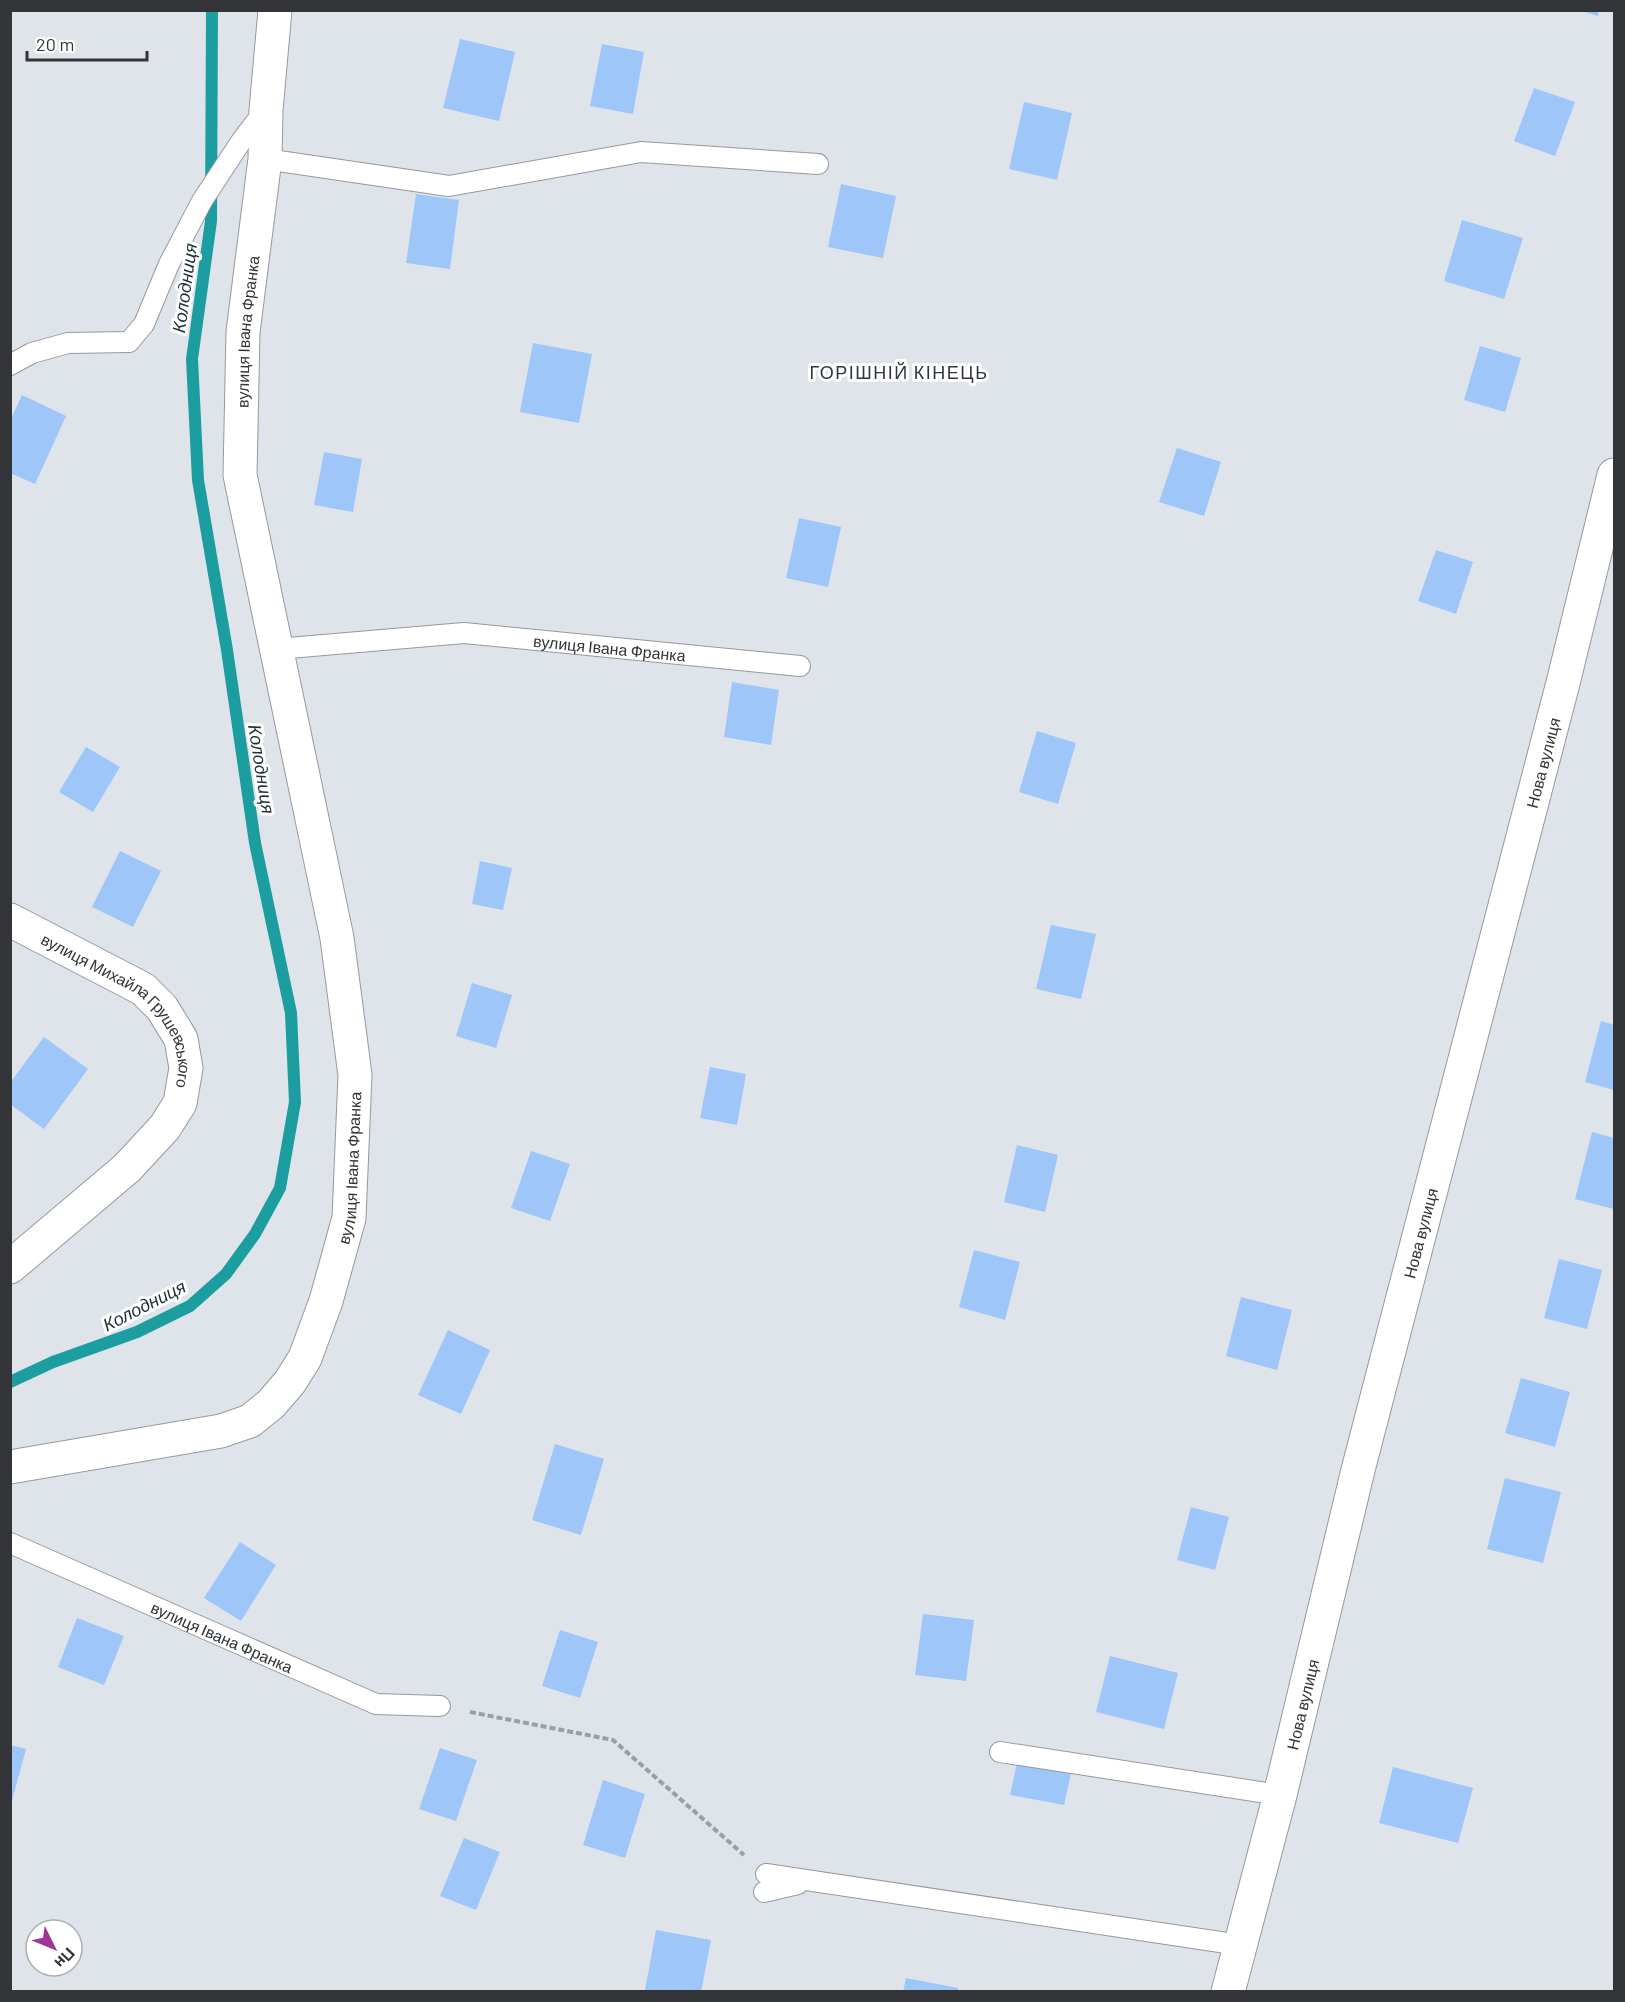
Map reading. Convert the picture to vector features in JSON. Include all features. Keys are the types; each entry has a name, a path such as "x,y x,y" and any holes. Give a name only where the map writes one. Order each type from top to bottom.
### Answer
{"street":[{"name":"вулиця Івана Франка","path":"10,1467 221,1431 250,1421 271,1404 290,1382 305,1358 326,1301 349,1218 355,1074 337,938 240,475 243,332 254,150 266,110 275,10"},
{"name":"Нова вулиця","path":"1228,1992 1280,1795 1358,1470 1563,683 1614,475"},
{"name":"вулиця Михайла Грушевського","path":"10,920 144,989 162,1008 181,1039 186,1068 180,1103 165,1127 127,1168 10,1267"}],"lane":[{"path":"10,365 32,353 68,343 129,342 144,324 169,264 202,201 254,150 449,186 641,152 818,164"},
{"name":"вулиця Івана Франка","path":"277,649 464,633 800,666"},
{"name":"вулиця Івана Франка","path":"10,1543 376,1704 440,1706"},
{"path":"1000,1752 1280,1795"},
{"path":"765,1883 809,1882 1240,1945"}],"path":[{"path":"440,1706 614,1740 765,1883"}],"building":[{"path":"1578,10 1599,10 1598,16"},
{"path":"460,39 515,52 499,121 443,108"},
{"path":"602,44 644,52 633,114 590,106"},
{"path":"1534,88 1575,102 1555,156 1514,141"},
{"path":"1024,102 1072,113 1057,180 1009,169"},
{"path":"841,184 896,196 883,258 828,247"},
{"path":"416,194 459,200 450,269 406,263"},
{"path":"1462,220 1523,238 1504,299 1444,281"},
{"path":"533,343 592,354 579,423 520,412"},
{"path":"1480,346 1521,358 1505,412 1464,400"},
{"path":"22,395 66,416 35,484 10,473 10,421"},
{"path":"1177,448 1221,462 1204,516 1159,502"},
{"path":"324,452 362,459 353,512 314,505"},
{"path":"799,518 841,527 828,587 786,578"},
{"path":"1436,550 1473,562 1456,614 1418,601"},
{"path":"732,682 779,690 771,745 724,737"},
{"path":"1037,731 1076,743 1058,804 1019,792"},
{"path":"86,747 120,767 93,812 59,792"},
{"path":"120,851 161,871 133,927 92,907"},
{"path":"480,861 512,868 503,910 472,904"},
{"path":"1051,925 1096,934 1081,999 1036,989"},
{"path":"472,983 512,995 496,1048 456,1036"},
{"path":"1601,1021 1614,1025 1614,1090 1585,1082"},
{"path":"44,1037 88,1069 44,1129 10,1104 10,1083"},
{"path":"710,1067 746,1074 737,1125 700,1118"},
{"path":"1592,1132 1614,1138 1614,1209 1575,1199"},
{"path":"1017,1145 1058,1155 1045,1212 1004,1202"},
{"path":"531,1151 570,1164 550,1221 511,1208"},
{"path":"974,1250 1020,1262 1005,1320 959,1307"},
{"path":"1559,1259 1602,1270 1587,1329 1544,1318"},
{"path":"1241,1297 1292,1310 1277,1370 1226,1356"},
{"path":"448,1330 490,1350 461,1414 418,1395"},
{"path":"1521,1378 1570,1392 1555,1447 1505,1433"},
{"path":"555,1444 604,1459 581,1535 532,1520"},
{"path":"1505,1478 1561,1492 1543,1563 1487,1549"},
{"path":"1191,1507 1229,1517 1215,1570 1177,1560"},
{"path":"240,1542 276,1565 241,1621 204,1598"},
{"path":"923,1614 974,1620 966,1681 915,1675"},
{"path":"77,1618 124,1636 104,1685 58,1667"},
{"path":"560,1630 598,1642 580,1698 542,1686"},
{"path":"1110,1656 1178,1673 1164,1729 1096,1712"},
{"path":"10,1745 26,1749 11,1804 10,1804"},
{"path":"440,1748 477,1760 456,1821 419,1809"},
{"path":"1017,1763 1071,1774 1064,1805 1010,1795"},
{"path":"1393,1767 1473,1788 1458,1843 1379,1823"},
{"path":"603,1780 645,1794 625,1858 583,1845"},
{"path":"464,1838 500,1852 476,1910 440,1896"},
{"path":"656,1930 711,1940 701,1992 645,1990"},
{"path":"906,1978 958,1988 958,1992 903,1992"}],"waterway":[{"name":"Колодниця","path":"10,1382 53,1362 137,1332 190,1306 226,1274 255,1234 280,1188 295,1102 291,1013 255,843 227,650 198,480 192,359 211,221 212,10"}],"district":[{"name":"ГОРІШНІЙ КІНЕЦЬ","path":"899,372"}]}
